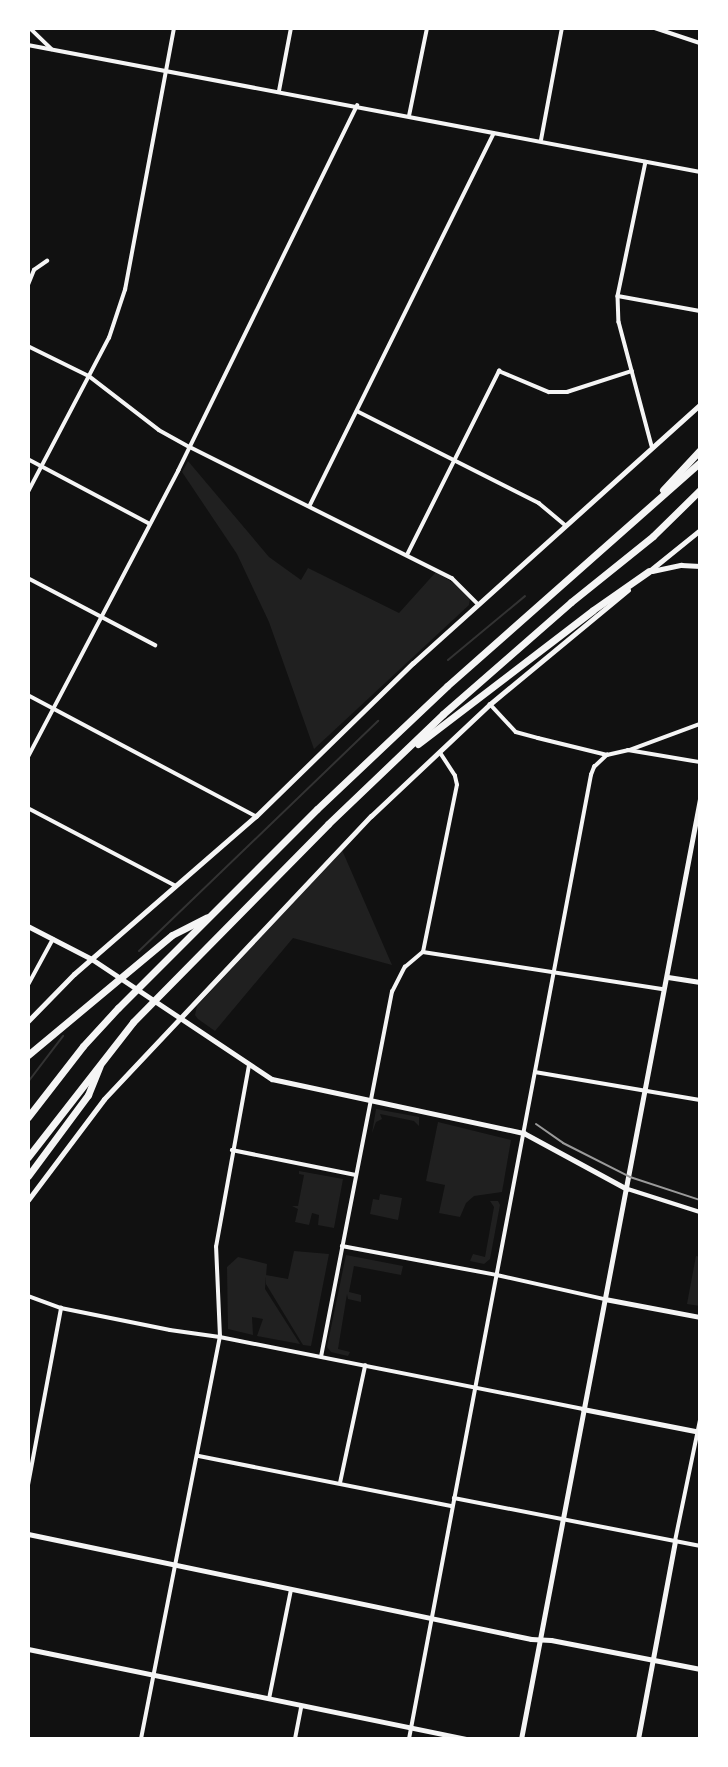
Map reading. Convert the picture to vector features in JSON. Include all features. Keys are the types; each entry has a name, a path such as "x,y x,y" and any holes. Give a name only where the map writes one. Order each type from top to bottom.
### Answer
{"highway":[{"path":"646,510 700,450"},
{"path":"28,1117 83,1045 118,1008 379,749 700,462"},
{"path":"28,1157 104,1056 183,969 215,941 386,768 571,602 653,536 700,490"},
{"path":"386,768 593,610 649,571"},
{"path":"28,1055 172,935 213,914"},
{"path":"28,1176 88,1096 104,1056"}],"main road":[{"path":"28,1021 91,960 178,887 256,816 413,663 480,606 652,446 700,405"},
{"path":"28,1200 104,1099 371,816 490,705 700,530"},
{"path":"649,571 681,565 700,566"},
{"path":"522,1739 700,799"},
{"path":"28,1534 540,1639 700,1669"},
{"path":"28,1649 466,1739"}],"street":[{"path":"30,28 54,50"},
{"path":"28,492 109,338 125,290 174,28"},
{"path":"279,91 291,28"},
{"path":"409,116 427,28"},
{"path":"541,140 562,28"},
{"path":"654,28 700,43"},
{"path":"28,45 700,172"},
{"path":"28,757 190,447 357,107"},
{"path":"310,505 494,133"},
{"path":"646,162 618,296 619,322 652,446"},
{"path":"28,285 34,270 47,261"},
{"path":"618,296 700,311"},
{"path":"28,346 89,376 159,430 190,447 452,578 480,606"},
{"path":"407,555 499,370 549,392 578,389 632,371"},
{"path":"356,411 539,503 566,526"},
{"path":"28,459 150,524"},
{"path":"28,578 155,645"},
{"path":"28,695 256,816"},
{"path":"490,705 516,732 607,755 700,724"},
{"path":"628,750 700,762"},
{"path":"321,1357 392,992 405,967 424,952 457,785 455,776 438,751"},
{"path":"409,1739 591,775 594,767 607,755"},
{"path":"28,808 178,887"},
{"path":"28,926 91,960 249,1065 285,1084 524,1133 628,1189 700,1212"},
{"path":"28,985 53,939"},
{"path":"424,952 665,989"},
{"path":"668,977 700,982"},
{"path":"141,1739 174,1563 199,1456 220,1337 216,1247 249,1065"},
{"path":"534,1072 700,1100"},
{"path":"232,1150 356,1175"},
{"path":"341,1246 700,1317"},
{"path":"28,1296 61,1308 699,1432"},
{"path":"28,1485 61,1308"},
{"path":"340,1483 365,1366"},
{"path":"638,1739 700,1420"},
{"path":"199,1456 452,1506"},
{"path":"454,1498 700,1546"},
{"path":"269,1700 291,1588"},
{"path":"295,1739 301,1707"}],"shaded area":[{"path":"188,461 269,557 301,580 308,568 399,613 436,572 460,587 470,598 469,605 314,749 269,622 237,554 182,472"},
{"path":"342,850 392,965 293,938 215,1031 198,1019 195,1015 197,1006"},
{"path":"376,1109 419,1117 419,1126 414,1121 380,1114 382,1119 376,1122 372,1133"},
{"path":"438,1122 511,1140 502,1192 474,1196 466,1203 460,1217 439,1213 445,1185 426,1181"},
{"path":"299,1171 343,1179 334,1228 318,1225 319,1215 312,1213 309,1225 295,1222 298,1209 292,1206 298,1206 304,1175 299,1174"},
{"path":"380,1194 402,1198 398,1220 370,1214 373,1199 379,1200"},
{"path":"490,1201 498,1201 500,1205 490,1259 484,1264 470,1261 473,1254 485,1257 494,1207"},
{"path":"294,1251 329,1254 311,1346 303,1345 266,1284 266,1275 288,1279"},
{"path":"346,1255 403,1266 401,1275 354,1266 349,1292 361,1295 361,1302 348,1299 347,1294 338,1349 350,1352 348,1356 331,1352 327,1347"},
{"path":"696,1256 700,1257 700,1306 687,1304"},
{"path":"238,1257 267,1264 265,1289 300,1344 257,1336 263,1319 252,1317 253,1335 228,1329 227,1267"}],"waterway":[{"path":"448,660 525,596"},
{"path":"139,951 378,721"},
{"path":"28,1082 63,1036"}],"railway":[{"path":"536,1124 563,1143 630,1177 700,1200"}]}
